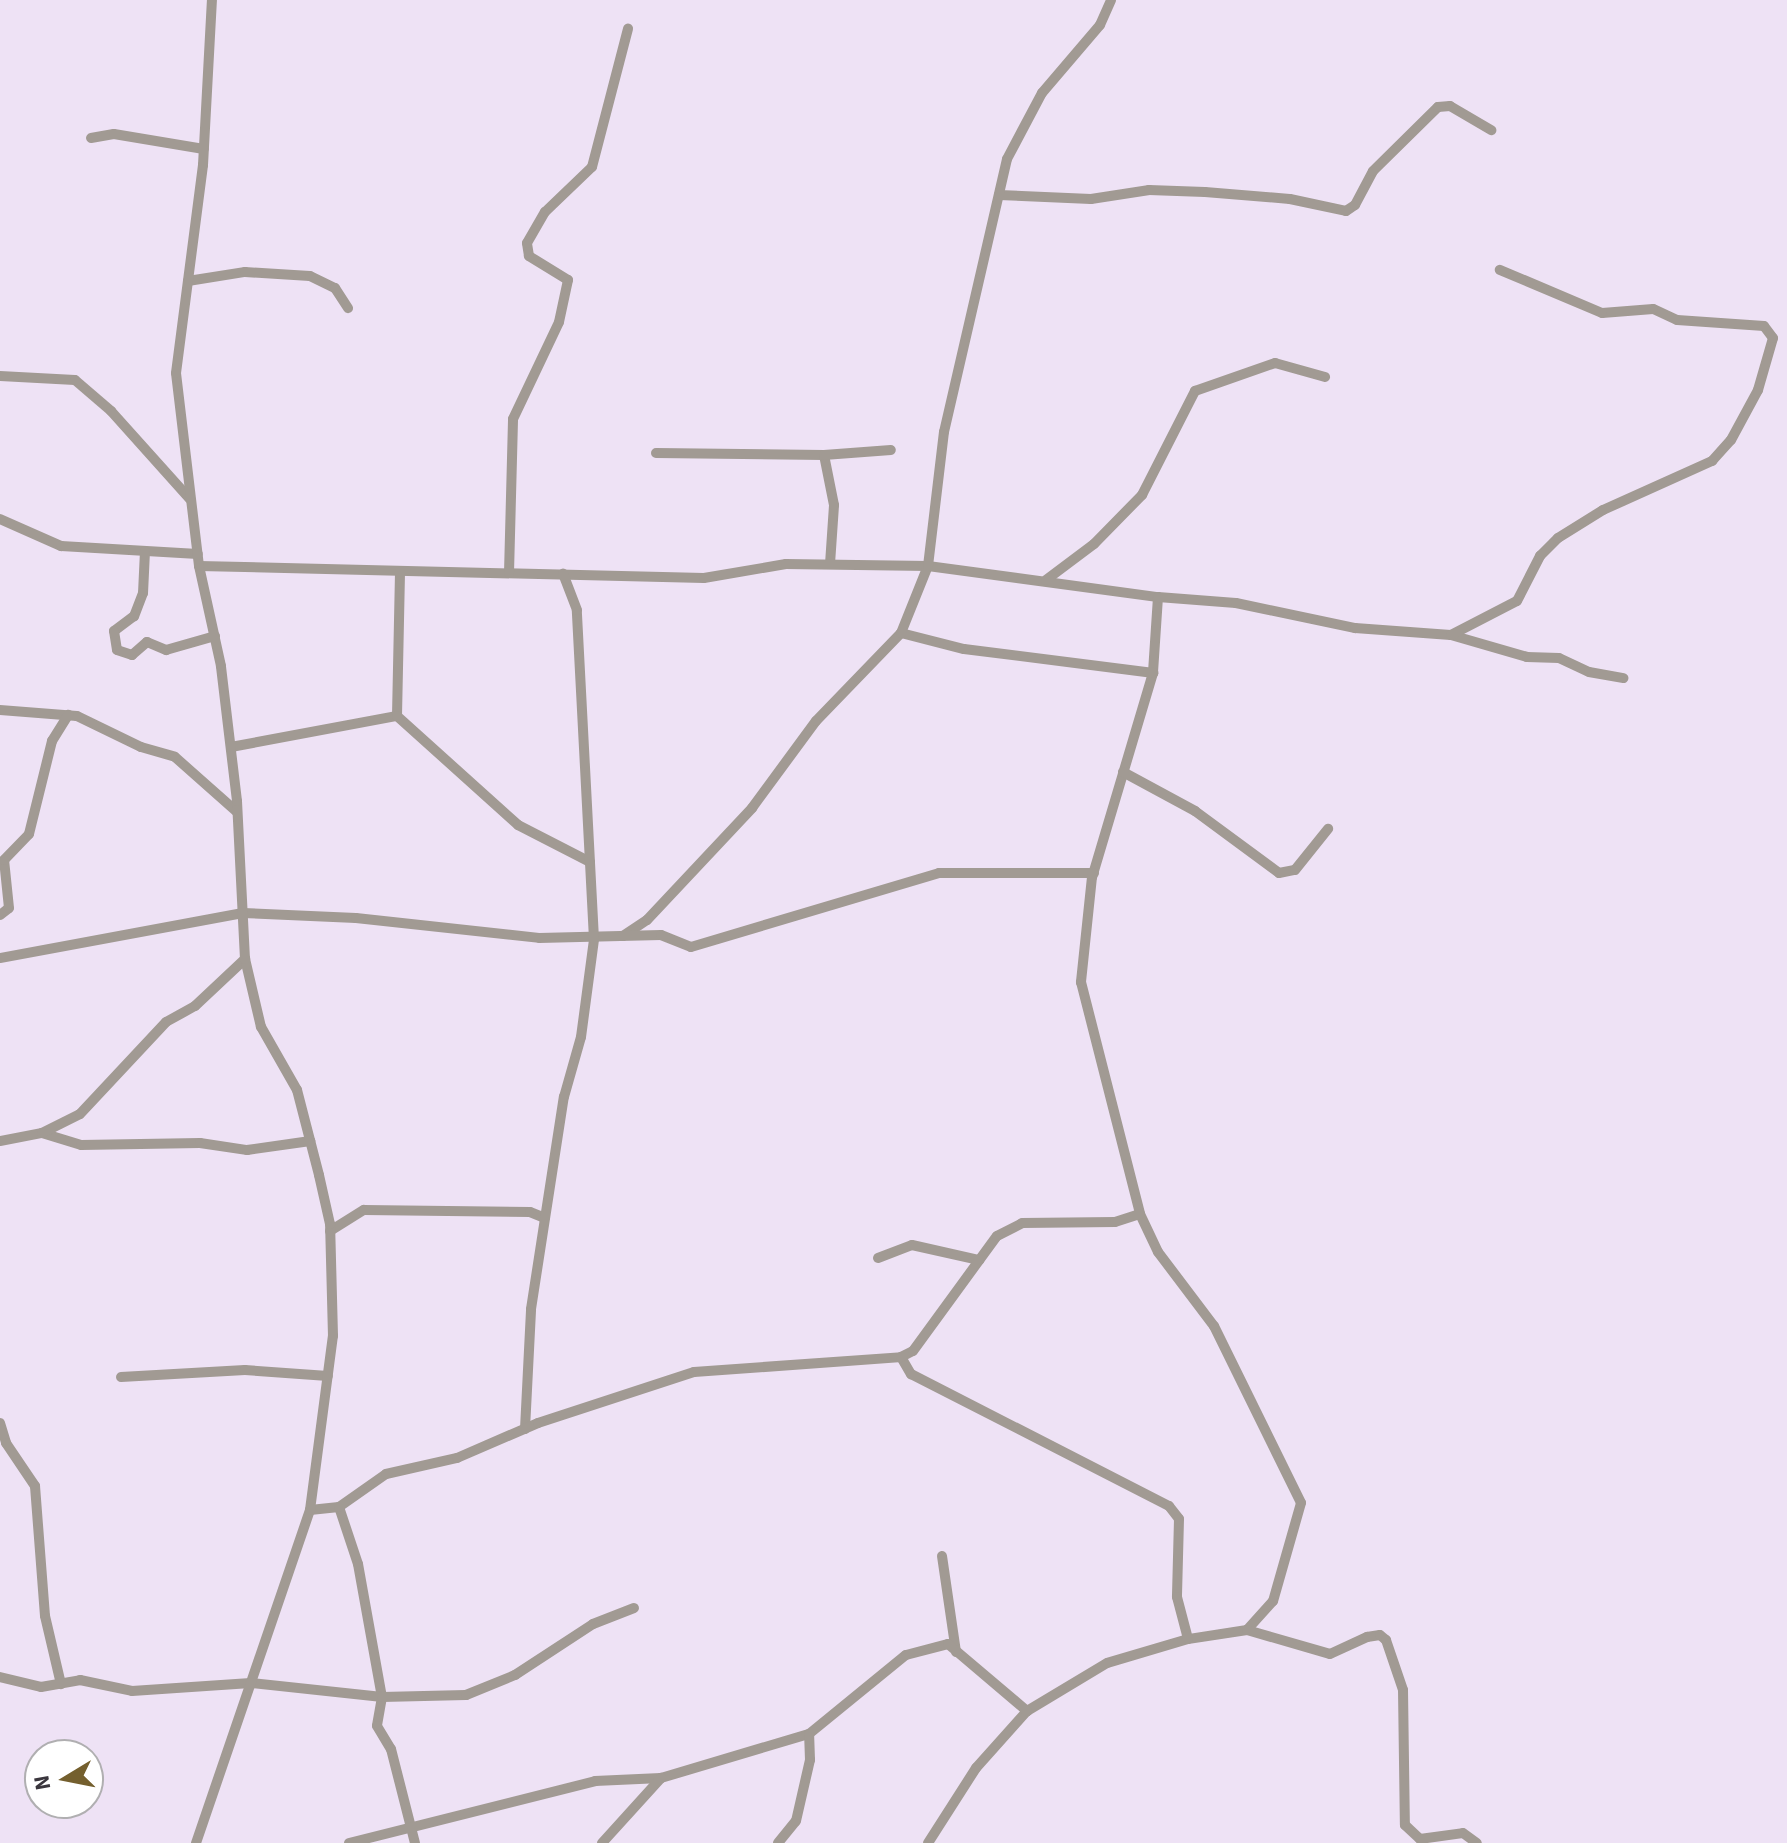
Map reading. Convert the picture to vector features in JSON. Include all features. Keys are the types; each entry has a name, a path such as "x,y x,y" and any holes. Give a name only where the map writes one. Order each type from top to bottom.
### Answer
{"street":[{"path":"196,1843 310,1510 333,1336 330,1231 310,1141 297,1090 261,1027 245,959 231,747 215,636 199,566 176,373 204,149 212,0"},
{"path":"621,937 647,920 752,808 816,721 901,633 928,566 944,432 1007,159 1029,112 1100,25 1111,0"},
{"path":"509,573 515,411 543,361 568,285 567,275 529,256 527,243 545,212 592,167 628,29"},
{"path":"999,195 1091,199 1149,190 1205,192 1290,199 1346,211 1373,171 1438,107 1450,106 1491,130"},
{"path":"91,138 114,134 204,149"},
{"path":"1451,635 1517,601 1540,556 1558,538 1603,510 1712,461 1731,440 1758,390 1773,338 1764,326 1677,320 1653,309 1602,313 1500,270"},
{"path":"188,281 245,272 310,276 335,288 348,308"},
{"path":"1046,580 1094,544 1142,495 1195,391 1275,363 1325,377"},
{"path":"0,376 75,380 111,411 191,501"},
{"path":"656,453 824,455 891,450"},
{"path":"824,455 834,505 830,564"},
{"path":"0,519 61,546 198,554"},
{"path":"145,551 143,593 134,616 114,631 117,650 132,655 147,642 166,650 215,636"},
{"path":"199,566 704,578 786,564 928,566 1158,597 1236,603 1355,628 1451,635 1527,657 1559,658 1589,672 1623,678"},
{"path":"400,571 397,716 518,825 590,862"},
{"path":"525,1429 531,1309 564,1097 581,1037 594,939 577,610 563,574"},
{"path":"1158,597 1153,673 1094,873 1081,982 1140,1214 1158,1252 1214,1326 1301,1503 1273,1601 1247,1630"},
{"path":"901,633 964,649 1153,673"},
{"path":"0,710 68,715 175,757 237,812"},
{"path":"0,915 9,908 4,860 29,834 52,741 68,715"},
{"path":"231,747 397,716"},
{"path":"1123,772 1195,811 1279,873 1295,870 1328,829"},
{"path":"0,958 243,913 594,939 661,935 691,947 939,873 1094,873"},
{"path":"0,1141 42,1133 80,1114 166,1022 195,1006 245,959"},
{"path":"42,1133 81,1145 200,1143 247,1150 310,1141"},
{"path":"330,1231 364,1210 530,1212 545,1218"},
{"path":"310,1510 339,1507 386,1474 457,1458 525,1429 694,1372 901,1357 913,1351 997,1236 1022,1223 1115,1222 1140,1214"},
{"path":"878,1258 912,1245 979,1260"},
{"path":"901,1357 911,1374 1169,1506 1179,1519 1177,1597 1188,1639"},
{"path":"121,1377 245,1370 328,1376"},
{"path":"0,1423 6,1443 35,1486 45,1616 61,1684"},
{"path":"339,1507 358,1564 382,1697 377,1726 391,1749 415,1843"},
{"path":"942,1556 956,1652"},
{"path":"0,1677 41,1687 80,1680 132,1691 251,1683 382,1697 466,1695 515,1675 593,1624 634,1608"},
{"path":"928,1843 976,1768 1027,1711 1107,1663 1188,1639 1247,1630 1330,1654 1367,1637 1380,1635 1386,1640 1403,1690 1405,1825 1420,1839 1463,1833 1477,1843"},
{"path":"349,1843 595,1781 661,1778 809,1734 906,1655 948,1644 1027,1711"},
{"path":"778,1843 796,1821 810,1760 809,1734"},
{"path":"602,1843 661,1778"}]}
